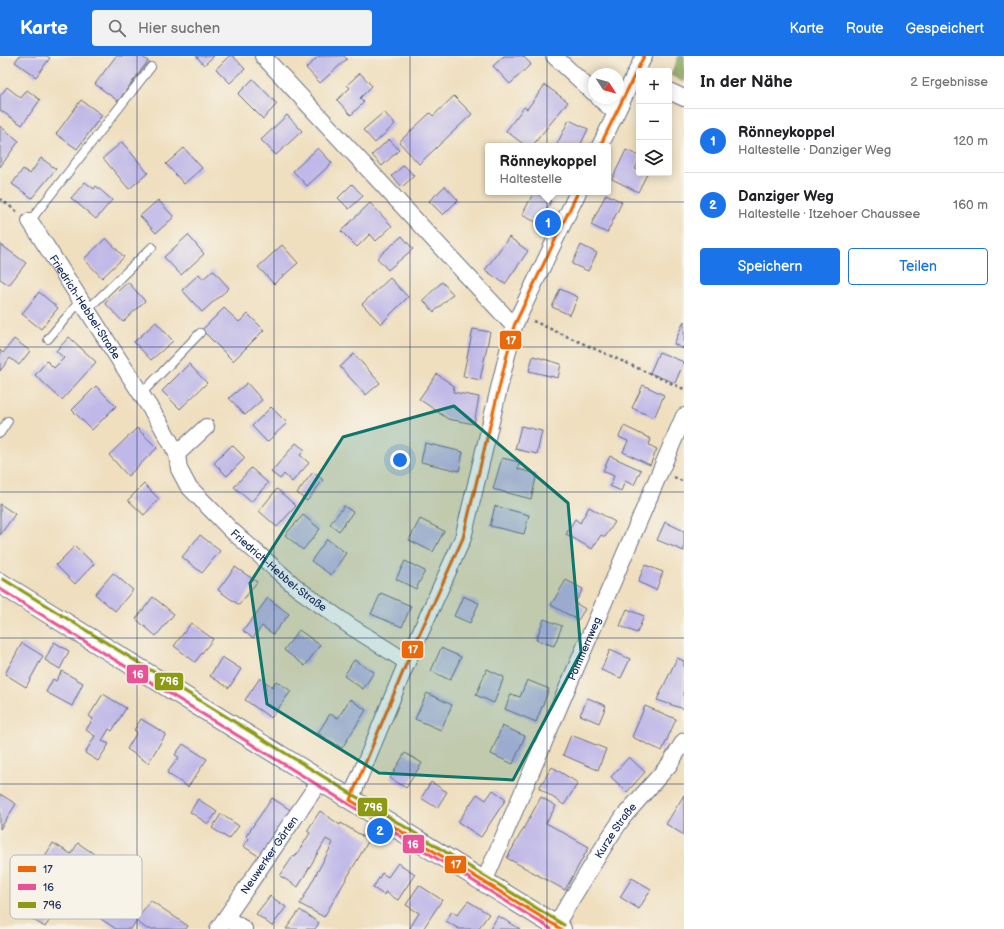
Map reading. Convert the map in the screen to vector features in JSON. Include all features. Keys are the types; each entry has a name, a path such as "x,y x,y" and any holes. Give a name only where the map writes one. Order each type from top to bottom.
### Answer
{"street":[{"path":"263,56 516,321"},
{"path":"554,56 588,87"},
{"path":"640,68 644,56"},
{"path":"601,143 636,78"},
{"path":"672,92 684,98"},
{"path":"606,104 616,113"},
{"path":"350,800 407,662 463,538 516,321 577,195"},
{"name":"Friedrich-Hebbel-Straße","path":"30,221 161,425 177,454 179,469 188,486 231,530 297,588 350,626 407,662"},
{"name":"Pommernweg","path":"484,882 684,416"},
{"path":"177,454 206,428"},
{"path":"0,583 558,927"},
{"name":"Kurze Straße","path":"558,927 616,827 669,765 684,740"},
{"name":"Neuwerker Gärten","path":"222,923 320,781"},
{"path":"222,923 244,929"}],"lane":[{"path":"30,221 151,67"},
{"path":"48,339 84,305 152,247"},
{"path":"141,394 200,333"},
{"path":"0,433 8,421"}],"path":[{"path":"0,199 30,221"},
{"path":"516,321 684,389"}],"highlighted area":[{"path":"454,406 568,503 581,652 513,780 379,773 267,704 250,583 343,437"}],"green space":[{"path":"679,56 684,56 684,82 672,76"}],"building":[{"path":"19,56 47,56 50,58 36,77 15,62"},
{"path":"116,56 141,56 148,61 118,101 95,84"},
{"path":"196,56 214,56 204,65"},
{"path":"229,56 233,56 245,69 230,83 216,69"},
{"path":"319,56 344,56 347,59 320,83 306,68"},
{"path":"504,56 523,56 531,64 510,84 493,66"},
{"path":"360,73 372,86 360,98 364,102 351,115 337,100 350,88 347,85"},
{"path":"253,79 277,104 263,119 238,94"},
{"path":"545,85 568,102 534,143 522,143 506,131 524,107 527,109"},
{"path":"7,87 21,98 27,90 40,100 22,125 0,110 0,96"},
{"path":"454,96 472,114 419,164 399,142 430,113 433,116"},
{"path":"81,100 102,115 77,149 56,134"},
{"path":"384,112 395,124 375,143 363,130"},
{"path":"287,115 302,131 276,155 261,140"},
{"path":"569,120 588,129 581,143 558,143"},
{"path":"0,126 19,141 0,167"},
{"path":"389,139 399,150 382,166 372,155"},
{"path":"122,142 148,173 129,189 103,158"},
{"path":"184,148 202,168 184,184 166,164"},
{"path":"318,148 332,163 307,186 293,171"},
{"path":"626,150 636,155 636,176 646,176 638,192 612,179"},
{"path":"41,158 56,169 32,198 12,184 23,169 30,174"},
{"path":"404,165 414,176 402,187 392,176"},
{"path":"85,182 94,189 96,186 112,200 96,219 71,198"},
{"path":"352,184 363,196 349,209 338,198"},
{"path":"445,186 458,200 443,215 429,201"},
{"path":"532,195 540,195 551,201 540,224 522,215"},
{"path":"606,195 622,202 607,233 591,225"},
{"path":"158,200 174,217 156,233 140,216"},
{"path":"370,203 392,226 376,241 370,234 357,247 341,231"},
{"path":"188,235 204,254 181,275 164,257"},
{"path":"402,236 413,249 388,270 377,258"},
{"path":"509,237 528,251 505,284 485,270"},
{"path":"106,238 124,257 102,278 84,259"},
{"path":"0,244 26,263 9,285 0,279"},
{"path":"282,245 298,263 274,284 258,267"},
{"path":"581,245 597,253 588,271 572,264"},
{"path":"213,270 229,288 202,312 182,290 199,274 203,279"},
{"path":"390,278 408,297 381,324 362,304"},
{"path":"128,282 145,301 123,322 105,303"},
{"path":"442,282 453,294 434,312 423,300"},
{"path":"560,289 578,297 570,315 552,307"},
{"path":"39,292 58,308 41,329 22,314"},
{"path":"224,308 239,322 248,314 264,330 233,361 202,330"},
{"path":"684,321 684,349 674,344"},
{"path":"156,322 173,341 151,360 134,342"},
{"path":"473,329 490,332 480,380 463,376"},
{"path":"69,337 96,362 62,400 35,375 47,361 54,368 64,358 56,351"},
{"path":"14,339 30,351 19,365 10,358 0,371 0,350 3,353"},
{"path":"659,352 684,362 675,383 650,373"},
{"path":"354,354 380,383 366,395 340,367"},
{"path":"533,356 561,364 558,378 529,371"},
{"path":"189,364 207,383 180,409 162,391"},
{"path":"437,374 454,386 453,392 479,397 474,424 448,419 419,399"},
{"path":"247,383 262,400 245,415 229,398"},
{"path":"643,385 664,395 654,418 632,408"},
{"path":"96,386 116,406 92,430 72,410"},
{"path":"271,407 287,423 267,442 252,426"},
{"path":"521,426 542,431 537,454 515,449"},
{"path":"624,426 651,439 649,445 657,449 650,465 623,452 628,441 619,437"},
{"path":"137,428 157,448 128,476 109,455"},
{"path":"296,443 305,450 300,455 309,463 292,482 284,474 280,479 271,472"},
{"path":"425,443 463,452 459,471 421,462"},
{"path":"232,445 245,458 227,476 214,463"},
{"path":"610,456 641,470 634,485 625,481 621,491 610,486 614,476 603,471"},
{"path":"502,458 519,462 518,469 537,474 531,499 493,489"},
{"path":"251,468 268,483 251,502 234,487"},
{"path":"313,472 323,480 307,501 297,493"},
{"path":"144,484 159,499 144,515 128,500"},
{"path":"277,489 296,506 277,527 259,511"},
{"path":"0,504 15,514 0,535"},
{"path":"344,506 353,512 339,531 330,524"},
{"path":"495,506 529,515 524,534 490,526"},
{"path":"589,507 615,522 605,537 601,535 592,549 566,534 575,519 580,523"},
{"path":"303,515 320,529 303,550 285,535"},
{"path":"420,519 444,531 433,552 409,540"},
{"path":"665,522 684,531 684,551 657,540"},
{"path":"200,535 220,551 202,573 182,557"},
{"path":"327,539 346,553 331,575 311,561"},
{"path":"75,546 94,564 75,584 56,565"},
{"path":"405,561 425,571 416,589 396,579"},
{"path":"645,565 663,572 656,590 638,582"},
{"path":"235,567 257,582 239,605 218,590"},
{"path":"113,573 133,590 115,611 95,594"},
{"path":"566,580 583,589 575,603 585,609 578,620 551,605"},
{"path":"381,593 411,606 402,627 371,614"},
{"path":"463,596 479,603 470,623 454,616"},
{"path":"153,597 174,614 156,636 136,619"},
{"path":"268,598 289,614 273,634 262,626 253,638 243,631"},
{"path":"627,609 644,616 637,633 620,626"},
{"path":"544,619 562,626 554,646 536,640"},
{"path":"191,623 213,639 195,662 174,646"},
{"path":"299,630 320,645 305,666 284,650"},
{"path":"54,642 69,651 60,669 45,660"},
{"path":"22,643 43,656 26,687 5,674"},
{"path":"441,648 461,657 450,680 431,671"},
{"path":"610,650 630,659 621,678 601,670"},
{"path":"222,657 241,669 229,688 210,676"},
{"path":"677,658 684,661 684,709 657,700"},
{"path":"354,660 374,672 363,689 344,676"},
{"path":"487,669 504,677 494,703 476,695"},
{"path":"62,671 83,683 72,706 46,692 53,679 56,681"},
{"path":"260,678 272,687 276,681 291,691 271,718 245,700"},
{"path":"527,680 549,689 536,722 505,709 511,694 520,697"},
{"path":"427,693 452,705 441,730 415,719"},
{"path":"103,694 126,708 112,731 109,729 102,741 109,744 98,761 85,753 95,736 86,730 93,719 89,716"},
{"path":"588,698 606,706 599,723 580,715"},
{"path":"350,699 366,710 342,748 318,733 330,714 338,718"},
{"path":"645,706 676,719 662,751 632,737"},
{"path":"141,719 166,734 148,763 127,749 137,732 134,730"},
{"path":"502,726 525,736 513,764 491,754"},
{"path":"571,735 606,749 598,770 563,755"},
{"path":"183,744 207,759 188,787 167,773 179,757 175,755"},
{"path":"405,753 422,763 406,788 390,778"},
{"path":"629,757 645,772 627,792 611,777"},
{"path":"552,767 578,783 564,805 539,788"},
{"path":"431,782 447,792 437,808 421,798"},
{"path":"493,790 506,799 481,837 458,822 477,794 486,800"},
{"path":"0,794 16,804 0,829"},
{"path":"684,795 684,835 666,824"},
{"path":"541,797 556,806 546,823 589,847 565,890 507,858"},
{"path":"272,798 292,811 263,859 243,846 249,839 246,836"},
{"path":"198,799 217,812 208,824 190,812"},
{"path":"320,811 340,825 341,823 369,840 324,917 300,904 333,843 326,839 298,887 280,876 293,856 295,857 310,833 307,831"},
{"path":"221,814 239,826 229,839 212,828"},
{"path":"53,843 71,854 78,843 96,855 46,855"},
{"path":"398,863 415,874 398,900 385,892 384,895 373,888 382,873 388,877"},
{"path":"632,878 651,889 639,909 620,897"},
{"path":"419,885 442,900 423,929 412,929 410,928 419,913 406,905"},
{"path":"270,896 286,907 272,926 256,914"},
{"path":"150,900 188,926 186,929 147,929 136,921 131,929 116,929 101,919 142,919 142,912"},
{"path":"468,901 489,914 478,929 459,929 446,921 452,911 457,915"},
{"path":"300,910 319,923 315,929 286,929"},
{"path":"498,916 520,929 490,929"},
{"path":"32,919 50,919 45,927"}],"transit line":[{"name":"17","path":"601,143 644,56"},
{"name":"17","path":"350,800 407,662 463,538 514,326 577,195"},
{"name":"796","path":"3,579 564,925"},
{"name":"16","path":"0,589 551,929"},
{"name":"17","path":"350,800 561,929"}],"place":[{"name":"Rönneykoppel","path":"548,223"},
{"name":"Danziger Weg","path":"380,831"}]}
